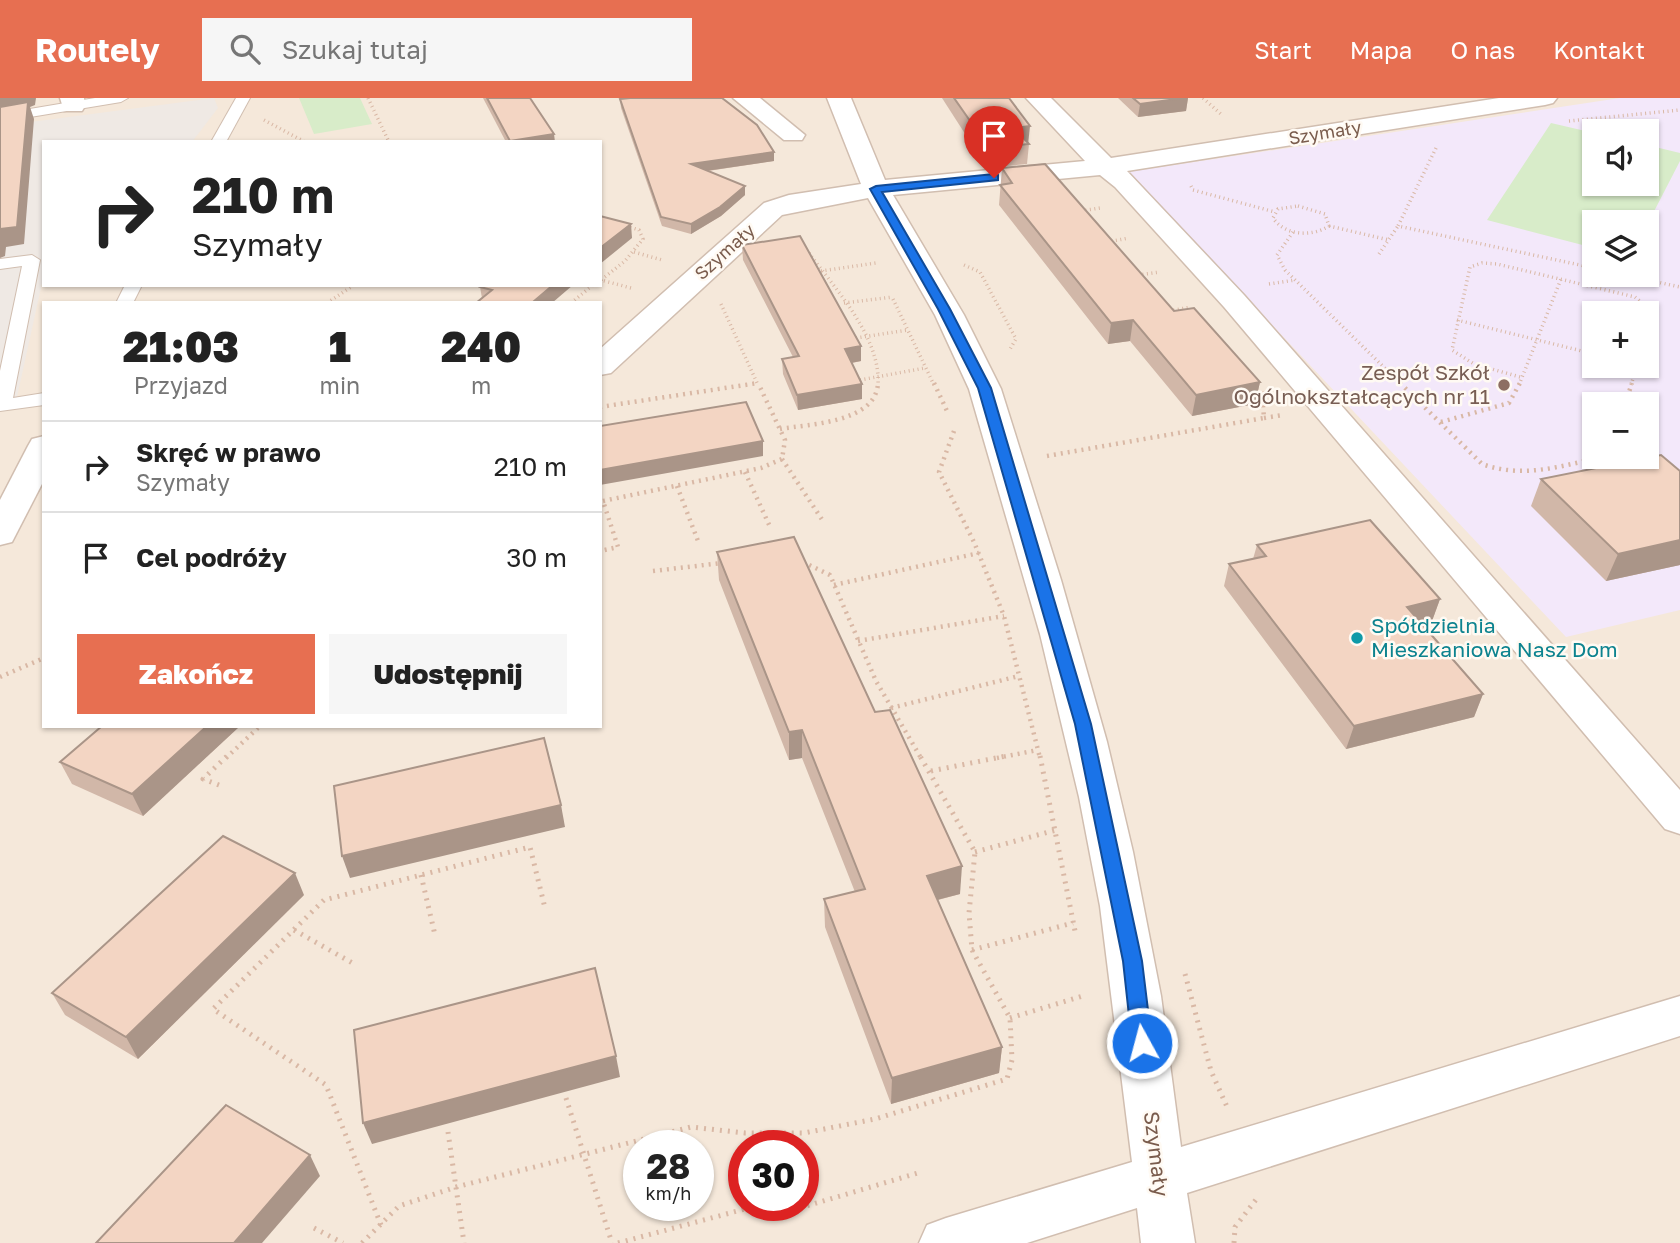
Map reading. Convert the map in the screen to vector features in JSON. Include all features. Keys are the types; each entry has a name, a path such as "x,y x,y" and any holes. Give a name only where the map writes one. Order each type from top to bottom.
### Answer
{"street":[{"path":"746,98 793,135"},
{"name":"Szymały","path":"839,98 846,124 876,189 944,309 984,388 1039,566 1083,724 1132,961 1168,1243"},
{"path":"1038,98 1105,167 1124,181 1234,301 1680,818"},
{"name":"Szymały","path":"602,364 773,209 789,203 876,189 1105,167 1545,98"},
{"path":"0,534 42,450"},
{"path":"946,1243 1245,1153 1337,1121 1680,1016"}],"lane":[{"path":"0,118 72,102 121,98"},
{"path":"219,140 241,102"},
{"path":"0,264 33,260 1,405 42,399"}],"path":[{"path":"368,98 388,140"},
{"path":"241,102 302,140"},
{"path":"1564,122 1680,110"},
{"path":"1379,254 1398,226 1439,143"},
{"path":"1018,175 1024,183 1073,200 1093,219"},
{"path":"1329,226 1330,221 1319,210 1298,206 1278,209 1273,218 1276,223 1293,232 1315,233 1329,226 1389,240"},
{"path":"602,278 634,252 643,239 639,230 613,223"},
{"path":"1398,226 1582,265"},
{"path":"1293,232 1278,255 1285,270 1482,464 1500,472 1518,475 1582,461"},
{"path":"1105,234 1118,249"},
{"path":"780,429 850,416 870,404 880,377 867,336 804,247"},
{"path":"634,252 671,263"},
{"path":"872,252 882,275"},
{"path":"821,271 877,263"},
{"path":"1520,377 1458,357 1452,351 1470,267 1482,263 1497,264 1635,297 1642,301"},
{"path":"1133,266 1148,284"},
{"path":"1440,422 1509,403 1516,393 1520,377 1561,279"},
{"path":"602,281 639,290"},
{"path":"1659,282 1680,287"},
{"path":"887,286 950,416"},
{"path":"330,301 351,287"},
{"path":"573,301 591,287"},
{"path":"718,297 785,440 782,459 823,521"},
{"path":"844,303 893,297"},
{"path":"1164,303 1176,313"},
{"path":"1457,320 1582,351"},
{"path":"856,338 908,330"},
{"path":"860,380 925,368"},
{"path":"602,407 760,385"},
{"path":"1045,456 1264,418 1261,389"},
{"path":"956,428 939,472 979,553 1004,616 1056,830 1078,949"},
{"path":"602,551 618,547 602,501 745,472 782,459"},
{"path":"745,472 771,529"},
{"path":"677,486 698,541"},
{"path":"834,585 979,553"},
{"path":"362,1243 399,1206 456,1187 691,1126 745,1133 804,1133 875,1119 1007,1079 1012,1060 1010,1018 972,950 969,913 975,852 931,771 891,708 830,575 799,561"},
{"path":"653,571 730,562"},
{"path":"858,641 1004,616"},
{"path":"0,677 42,659"},
{"path":"891,708 1019,676"},
{"path":"219,785 203,779 258,728"},
{"path":"931,771 1038,750"},
{"path":"975,852 1056,830"},
{"path":"381,1225 326,1085 213,1009 324,900 530,847 545,908"},
{"path":"421,875 435,935"},
{"path":"972,950 1073,923"},
{"path":"294,930 356,965"},
{"path":"1181,960 1210,1071 1222,1091 1245,1153"},
{"path":"1084,984 1088,1009"},
{"path":"1010,1018 1086,995"},
{"path":"566,1098 612,1243"},
{"path":"448,1132 464,1243"},
{"path":"819,1202 918,1173"},
{"path":"618,1243 728,1214"},
{"path":"314,1228 343,1243"}],"shaded area":[{"path":"0,98 1680,98 1680,1243 0,1243"},
{"path":"214,98 218,108 194,140 42,140 42,283 17,397 0,399 0,126"},
{"name":"Zespół Szkół Ogólnokształcących nr 11","path":"1620,98 1680,98 1680,610 1566,637 1128,172"}],"green space":[{"path":"299,98 360,98 372,124 314,134"},
{"path":"1551,123 1582,130 1582,196 1659,196 1659,148 1680,153 1680,161 1655,210 1582,210 1582,245 1487,220"}],"building":[{"path":"487,98 530,98 554,134 509,140"},
{"path":"722,98 757,125 774,152 691,164 745,186 720,207 691,224 661,217 620,99"},
{"path":"954,98 1009,98 1030,126 1014,128 1029,144 989,148"},
{"path":"1133,98 1184,98 1140,104"},
{"path":"28,102 17,227 0,229 0,107"},
{"path":"1045,164 1174,311 1194,308 1260,382 1196,395 1133,320 1111,323 1000,185 1012,183 1002,168"},
{"path":"602,217 631,224 602,246"},
{"path":"800,236 861,346 845,349 862,384 797,395 782,359 799,356 742,245"},
{"path":"480,287 551,287 534,301 478,301 492,290"},
{"path":"746,402 763,441 602,470 602,426"},
{"path":"1659,455 1680,471 1680,540 1618,554 1541,479 1591,469 1659,469"},
{"name":"Spółdzielnia Mieszkaniowa Nasz Dom","path":"1370,520 1440,599 1407,607 1483,694 1354,726 1229,564 1266,556 1257,545"},
{"path":"794,537 875,712 890,710 962,866 927,876 1002,1047 892,1078 824,899 865,889 802,730 789,732 717,552"},
{"path":"100,728 205,728 132,794 60,762"},
{"path":"544,738 561,805 342,856 334,786"},
{"path":"223,836 295,873 126,1037 52,993"},
{"path":"595,968 616,1056 363,1123 354,1030"},
{"path":"226,1105 310,1155 234,1243 96,1243"}],"place":[{"name":"Zespół Szkół Ogólnokształcących nr 11","path":"1504,385"},
{"name":"Spółdzielnia Mieszkaniowa Nasz Dom","path":"1357,638"}],"route":[{"path":"994,178 876,189 944,309 984,388 1039,566 1083,724 1132,961 1142,1043"}]}
